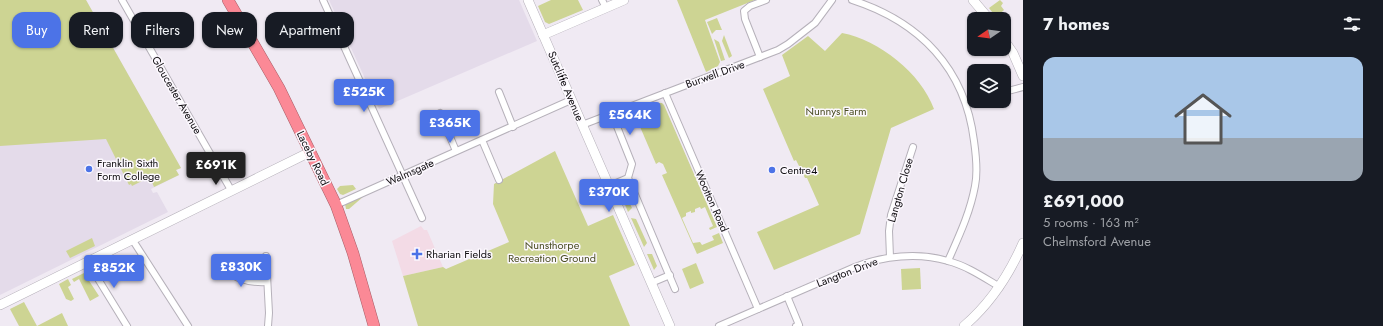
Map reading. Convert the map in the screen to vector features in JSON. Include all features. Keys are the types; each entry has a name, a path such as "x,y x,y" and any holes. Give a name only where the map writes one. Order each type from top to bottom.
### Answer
{"highway":[{"name":"Laceby Road","path":"228,0 279,88 336,205 353,253 374,326"}],"street":[{"name":"Gloucester Avenue","path":"122,0 231,190"},
{"path":"323,0 422,218"},
{"name":"Sutcliffe Avenue","path":"528,0 670,326"},
{"path":"543,35 604,4 624,0"},
{"path":"760,57 745,19 744,11 750,6 766,0"},
{"name":"Burwell Drive","path":"582,125 778,50 815,23 832,0"},
{"path":"852,0 891,16 920,36 941,58 952,73 966,104 973,130 975,148 975,185 969,211 948,261"},
{"path":"973,0 983,12"},
{"path":"1011,50 1023,76"},
{"path":"1011,90 1023,87"},
{"path":"499,92 513,127"},
{"name":"Wootton Road","path":"665,93 758,309"},
{"name":"Walmsgate","path":"336,205 572,100"},
{"path":"440,113 456,151"},
{"path":"612,114 632,164 628,178 676,289"},
{"path":"482,140 499,180"},
{"name":"Langton Close","path":"890,258 889,231 891,216 913,147"},
{"path":"0,305 310,152"},
{"path":"609,186 628,178"},
{"path":"132,239 188,326"},
{"path":"964,326 979,312 1000,287 1015,261 1023,243"},
{"path":"266,256 268,326"},
{"name":"Langton Drive","path":"719,326 863,264 890,258 917,256 948,261 974,271 1000,287"},
{"path":"87,261 127,326"},
{"path":"223,269 244,280 267,282"},
{"path":"651,283 670,275"},
{"path":"787,296 798,325 806,322"}],"shaded area":[{"name":"Franklin Sixth Form College","path":"0,0 86,0 93,12 69,12 69,48 113,48 181,168 176,170 179,175 151,189 153,193 157,192 168,212 0,295"},
{"path":"329,0 519,0 537,41 379,109 351,48 354,48 354,12 335,12"},
{"name":"Rharian Fields","path":"421,226 424,230 427,230 443,267 403,276 392,241"}],"green space":[{"path":"0,0 86,0 93,12 69,12 69,48 113,48 181,168 176,170 179,175 154,187 150,177 132,186 131,184 129,185 106,139 0,146"},
{"path":"551,0 578,0 583,10 549,24 545,22 538,6"},
{"path":"677,0 755,0 705,20 720,62 718,66 706,72"},
{"path":"1000,0 1003,3 1001,6 1004,10 1002,12 992,12 989,8"},
{"path":"717,18 722,30 716,30 712,34 707,22"},
{"name":"Nunnys Farm","path":"842,33 870,43 897,60 919,83 928,96 934,109 891,128 860,234 774,270 757,232 819,205 807,178 805,178 796,160 794,161 763,89 790,76 782,55 808,36 825,51"},
{"path":"724,35 732,56 729,58 722,41"},
{"path":"714,39 719,42 725,60 721,61"},
{"path":"658,103 662,103 664,105 717,227 710,230 709,228 713,226 705,207 695,209 695,212 691,213 691,211 686,213 686,216 682,218 693,243 700,242 702,245 714,240 712,236 719,233 723,243 697,254 662,175 667,173 663,164 659,162 656,164 635,115 620,121 619,120 621,117"},
{"name":"Nunsthorpe Recreation Ground","path":"555,151 588,226 613,215 635,265 609,276 630,326 418,326 403,276 443,267 446,269 509,242 493,204 494,184"},
{"path":"353,185 356,189 343,195 340,194 337,189 340,186"},
{"path":"365,194 349,209 346,209 345,204"},
{"path":"621,195 626,196 632,208 628,212"},
{"path":"631,218 636,219 647,243 644,247"},
{"path":"92,238 95,246 70,258 66,251"},
{"path":"647,254 652,254 657,266 654,270"},
{"path":"696,263 704,283 690,289 682,269"},
{"path":"920,268 921,289 902,290 901,269"},
{"path":"84,273 99,296 90,301 79,279 74,282 72,279"},
{"path":"68,279 71,285 68,287 74,299 71,301 66,299 59,284"},
{"path":"24,302 37,326 19,326 10,309"},
{"path":"62,313 68,326 37,326"}],"place":[{"name":"Franklin Sixth Form College","path":"89,169"},
{"name":"Centre4","path":"772,170"},
{"name":"Rharian Fields","path":"417,254"}]}
